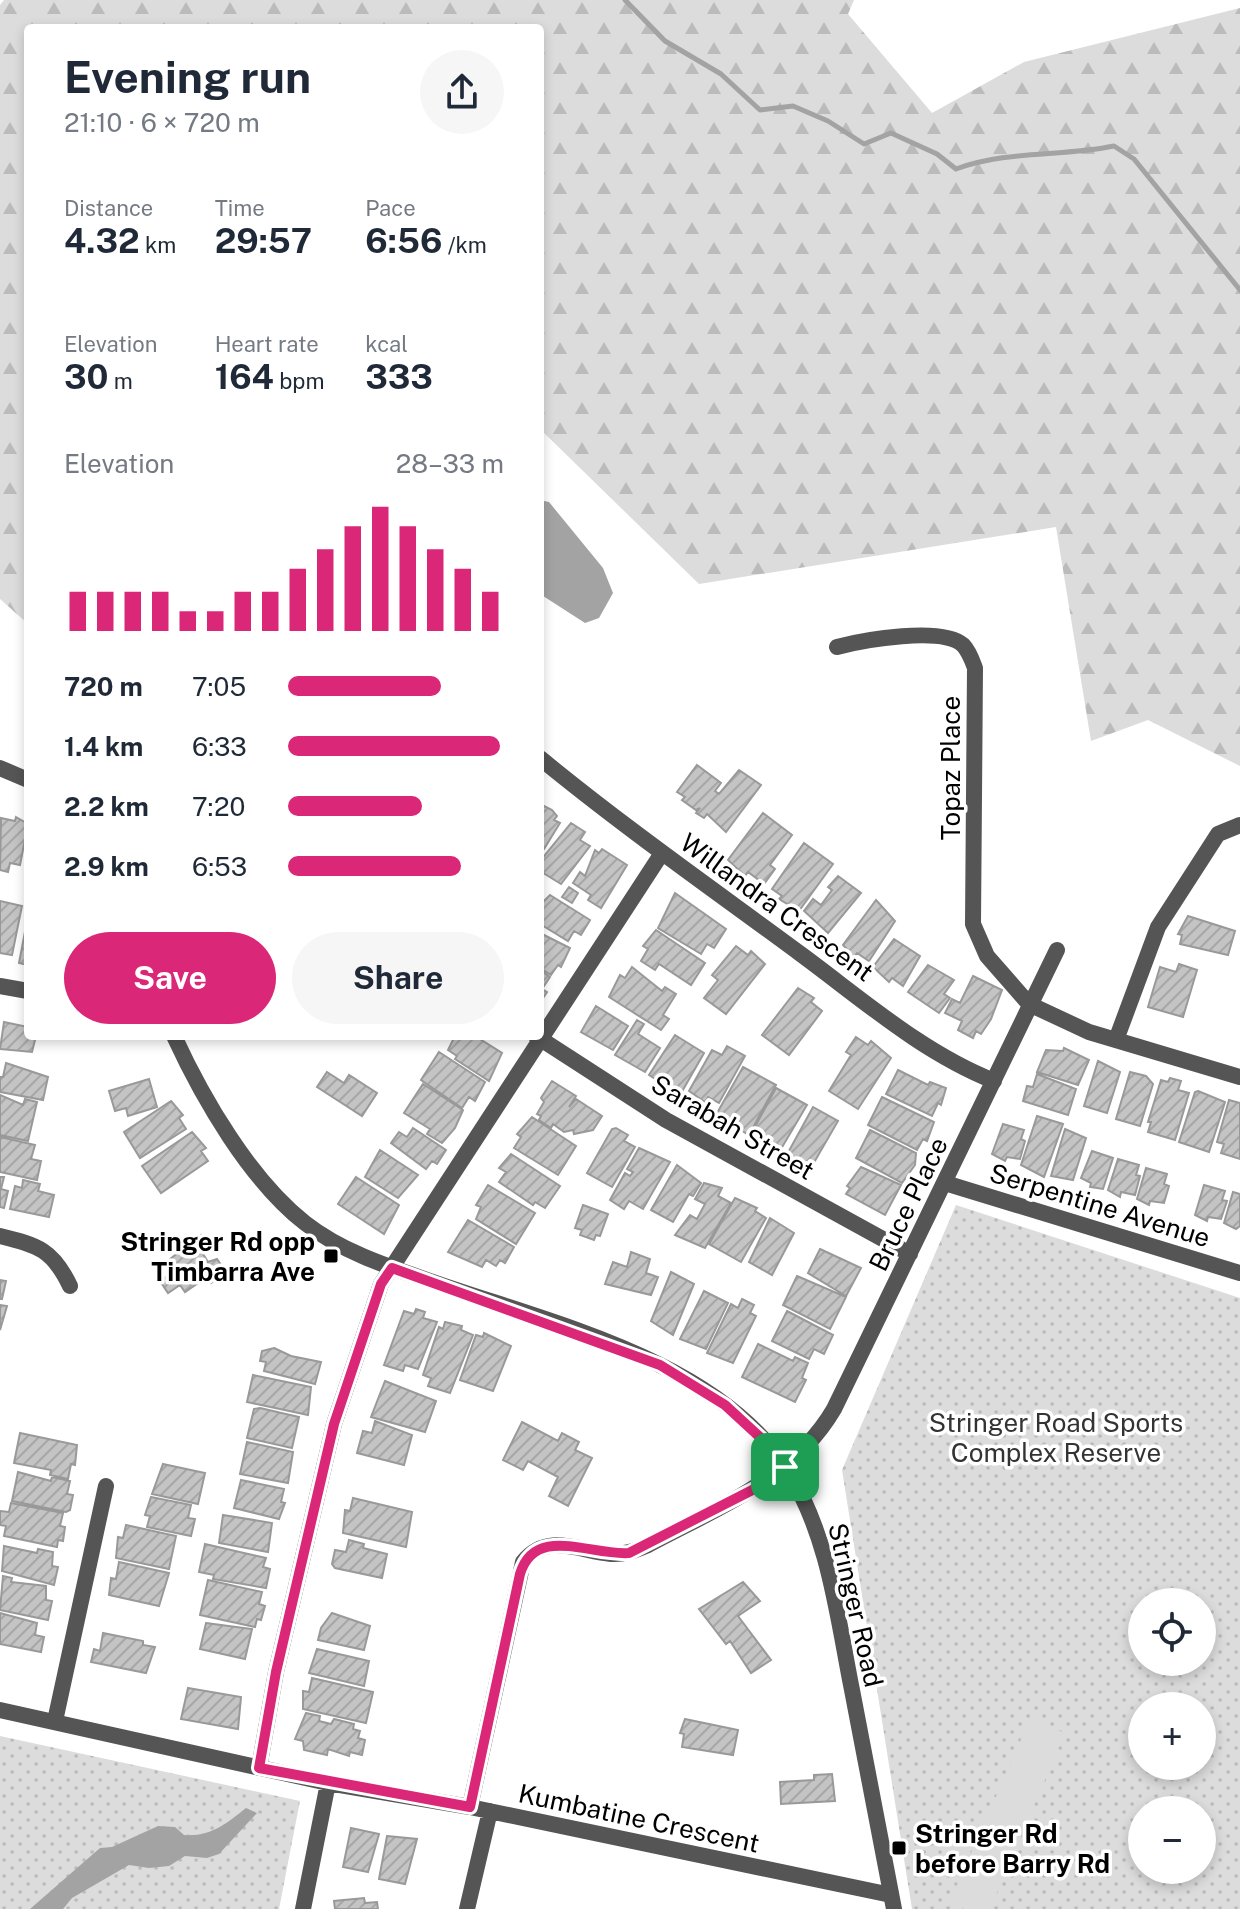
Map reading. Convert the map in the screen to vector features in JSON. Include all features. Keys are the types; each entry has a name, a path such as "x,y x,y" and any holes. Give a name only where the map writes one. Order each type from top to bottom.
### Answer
{"street":[{"name":"Topaz Place","path":"837,647 865,639 940,637 961,643 969,654 975,668 973,924 987,956 1029,1004"},
{"name":"Willandra Crescent","path":"544,761 662,853 932,1050 994,1081"},
{"path":"0,768 24,778"},
{"path":"1116,1040 1158,927 1218,834 1240,825"},
{"path":"544,1030 662,853"},
{"name":"Bruce Place","path":"470,1807 520,1574 530,1554 553,1544 613,1554 629,1553 766,1483 814,1440 829,1418 1057,950"},
{"path":"0,986 24,990"},
{"path":"1029,1004 1116,1040 1240,1077"},
{"name":"Stringer Road","path":"176,1040 198,1082 273,1193 307,1224 334,1242 392,1268 660,1365 725,1405 763,1440 785,1467 810,1514 827,1565 892,1902"},
{"path":"259,1768 276,1672 334,1424 381,1284 538,1040"},
{"name":"Sarabah Street","path":"542,1040 666,1120 910,1254"},
{"name":"Serpentine Avenue","path":"945,1183 1240,1273"},
{"path":"0,1236 30,1243 58,1259 70,1286"},
{"path":"55,1721 106,1486"},
{"name":"Kumbatine Crescent","path":"0,1710 328,1783 490,1811 892,1902"},
{"path":"303,1909 328,1783"},
{"path":"467,1909 490,1811"}],"green space":[{"path":"4,0 854,0 848,14 932,113 1024,62 1240,8 1240,766 1148,720 1091,741 1056,527 699,584 544,433 544,24 24,24 24,620 0,599 0,5"},
{"name":"Stringer Road Sports Complex Reserve","path":"956,1205 1240,1298 1240,1909 912,1909 842,1470"},
{"path":"1030,1719 1065,1733 990,1909 964,1909 949,1903"},
{"path":"0,1736 300,1801 279,1909 0,1909"}],"shaded area":[{"path":"544,501 549,502 603,568 613,593 599,618 585,623 544,597"},
{"path":"246,1808 257,1813 219,1854 207,1858 185,1856 169,1866 149,1868 129,1865 72,1898 63,1909 30,1909 100,1848 112,1847 158,1826 175,1827 184,1835 210,1832"}],"building":[{"path":"697,765 721,783 715,791 719,794 739,770 761,785 726,832 707,814 704,818 696,813 700,808 696,810 677,792"},
{"path":"544,806 552,810 557,816 554,820 560,823 544,849"},
{"path":"763,813 792,835 770,865 775,869 764,884 748,872 745,876 728,860"},
{"path":"16,817 24,822 24,844 20,865 10,863 8,872 0,870 1,818 15,821"},
{"path":"571,823 585,832 580,840 590,846 561,884 544,873 544,856"},
{"path":"804,843 833,864 799,911 779,899 782,896 772,889"},
{"path":"602,849 627,865 601,908 588,900 591,895 573,883 580,872 585,876 595,850 599,853"},
{"path":"838,876 861,893 828,933 804,911 813,899 821,905 832,890 828,887"},
{"path":"569,887 578,893 572,903 562,897"},
{"path":"675,893 726,929 714,948 707,944 701,954 658,928"},
{"path":"550,895 590,920 581,935 574,931 568,941 544,926 544,901"},
{"path":"876,900 895,921 869,961 857,953 854,957 843,945"},
{"path":"0,901 22,906 12,955 0,953"},
{"path":"1188,916 1235,931 1228,955 1180,944 1182,935 1178,934"},
{"path":"656,930 705,963 691,985 659,964 655,970 641,961 648,949 643,946"},
{"path":"544,935 570,948 561,967 558,965 551,975 544,971"},
{"path":"24,937 24,964 19,963"},
{"path":"894,939 920,956 903,986 892,978 889,982 873,967"},
{"path":"736,946 748,955 751,951 765,964 726,1014 704,998 718,980 712,975"},
{"path":"1179,964 1197,970 1183,1017 1148,1007 1160,967 1176,972"},
{"path":"928,965 954,980 944,994 950,998 939,1013 908,992"},
{"path":"632,967 662,991 665,987 676,994 663,1015 669,1019 661,1030 609,997 620,975 625,978"},
{"path":"973,976 1002,990 991,1019 981,1034 976,1031 973,1038 958,1030 962,1021 945,1013 952,999 960,1003"},
{"path":"798,988 814,998 811,1002 822,1011 789,1055 762,1035"},
{"path":"596,1006 628,1026 613,1050 581,1032"},
{"path":"637,1020 644,1024 638,1034 660,1048 645,1072 615,1055"},
{"path":"4,1022 24,1026 24,1040 35,1040 32,1052 0,1049"},
{"path":"675,1035 704,1053 680,1095 649,1075"},
{"path":"856,1037 868,1045 871,1041 891,1058 858,1109 829,1091 851,1055 846,1052"},
{"path":"453,1040 481,1040 502,1053 489,1081 455,1059 457,1056 448,1050"},
{"path":"727,1046 745,1056 719,1103 708,1097 705,1102 689,1091 712,1050 722,1055"},
{"path":"1064,1048 1089,1060 1078,1085 1037,1072 1046,1050 1063,1051"},
{"path":"439,1052 485,1082 475,1101 469,1097 462,1108 421,1080"},
{"path":"1098,1061 1120,1072 1107,1113 1084,1106"},
{"path":"6,1063 48,1077 43,1100 0,1092 0,1077 3,1077"},
{"path":"743,1067 776,1085 749,1135 716,1115"},
{"path":"898,1070 928,1085 930,1082 946,1088 941,1105 938,1103 932,1116 886,1094"},
{"path":"327,1072 344,1083 349,1075 377,1093 362,1116 317,1087"},
{"path":"1130,1072 1146,1076 1153,1084 1140,1126 1116,1119"},
{"path":"1037,1074 1076,1089 1068,1115 1023,1101 1027,1086 1033,1087"},
{"path":"1170,1078 1181,1081 1178,1090 1189,1093 1175,1140 1148,1132 1151,1122 1148,1122 1161,1080 1168,1082"},
{"path":"149,1079 157,1107 128,1116 126,1108 115,1111 109,1091"},
{"path":"552,1081 576,1096 569,1107 576,1099 602,1116 593,1130 574,1134 573,1130 564,1132 553,1124 551,1128 539,1120 541,1116 537,1114 544,1102 541,1098"},
{"path":"423,1084 463,1110 455,1128 442,1143 427,1134 430,1129 404,1113"},
{"path":"776,1088 807,1105 781,1149 770,1143 768,1147 750,1136"},
{"path":"1195,1092 1225,1102 1209,1152 1179,1142"},
{"path":"0,1095 23,1105 25,1099 37,1102 28,1141 0,1135"},
{"path":"882,1097 934,1122 927,1141 923,1139 917,1150 868,1125"},
{"path":"1229,1100 1240,1103 1240,1159 1221,1153 1224,1144 1217,1142"},
{"path":"171,1101 183,1115 179,1118 186,1129 140,1158 124,1132"},
{"path":"813,1107 838,1121 812,1166 803,1162 801,1166 785,1158"},
{"path":"1037,1116 1063,1124 1044,1177 1021,1165"},
{"path":"532,1117 576,1146 558,1175 514,1148 521,1137 517,1134"},
{"path":"1003,1124 1024,1130 1021,1139 1025,1141 1020,1159 1007,1157 1005,1161 992,1154"},
{"path":"413,1128 446,1150 437,1164 432,1161 426,1169 391,1143 399,1132 407,1137"},
{"path":"612,1129 628,1135 624,1141 635,1147 612,1187 587,1173"},
{"path":"1065,1129 1086,1138 1073,1180 1051,1176"},
{"path":"870,1130 916,1153 915,1165 902,1183 856,1158"},
{"path":"192,1132 206,1148 201,1151 208,1161 161,1193 142,1166"},
{"path":"0,1137 35,1145 31,1159 41,1161 37,1180 0,1172"},
{"path":"639,1148 670,1162 643,1209 629,1201 624,1209 610,1200 625,1173 630,1176 633,1172 627,1169"},
{"path":"380,1150 418,1175 398,1198 365,1177"},
{"path":"1092,1151 1113,1158 1103,1189 1090,1187 1091,1183 1081,1178"},
{"path":"511,1154 560,1186 545,1208 535,1202 533,1205 499,1182 506,1172 499,1168"},
{"path":"1118,1159 1139,1165 1136,1175 1140,1176 1135,1195 1121,1192 1120,1197 1108,1190"},
{"path":"677,1165 701,1183 693,1196 689,1194 673,1222 651,1210"},
{"path":"861,1167 901,1185 885,1215 846,1194 850,1188 847,1186"},
{"path":"1146,1168 1167,1174 1164,1184 1169,1186 1164,1203 1150,1201 1149,1205 1137,1199"},
{"path":"0,1177 4,1177 1,1189 8,1191 4,1208 0,1207"},
{"path":"356,1177 399,1205 384,1234 338,1204"},
{"path":"23,1180 40,1184 38,1191 54,1195 49,1217 10,1209 15,1186 22,1188"},
{"path":"704,1183 722,1188 718,1196 731,1203 705,1248 675,1235 690,1215 697,1219 705,1204 695,1199"},
{"path":"488,1185 535,1213 516,1244 476,1219 481,1207 476,1205"},
{"path":"1204,1185 1225,1191 1222,1200 1227,1201 1221,1219 1208,1217 1207,1221 1195,1215"},
{"path":"1233,1192 1240,1194 1240,1226 1236,1229 1224,1223"},
{"path":"735,1198 757,1208 755,1211 766,1218 741,1262 709,1244"},
{"path":"583,1205 608,1214 600,1236 596,1235 594,1240 580,1235 582,1230 575,1228"},
{"path":"770,1218 794,1233 772,1275 749,1262"},
{"path":"468,1220 514,1247 505,1263 500,1260 496,1266 486,1260 482,1267 448,1252"},
{"path":"201,1235 208,1244 200,1249 208,1262 217,1259 226,1272 211,1283 207,1277 185,1292 180,1285 168,1293 160,1281 172,1273 165,1263"},
{"path":"820,1249 861,1268 846,1296 808,1273"},
{"path":"631,1252 650,1259 646,1273 658,1277 651,1295 605,1284 613,1262 627,1267"},
{"path":"671,1272 694,1284 673,1335 651,1321"},
{"path":"797,1276 846,1297 830,1329 783,1305"},
{"path":"0,1280 6,1281 2,1299 0,1299"},
{"path":"704,1291 728,1303 706,1349 680,1339"},
{"path":"742,1299 754,1305 750,1313 756,1316 733,1363 707,1353 731,1304 738,1308"},
{"path":"0,1305 7,1306 0,1330"},
{"path":"416,1309 425,1312 423,1318 437,1322 418,1369 405,1365 403,1371 384,1365 404,1311 414,1314"},
{"path":"787,1311 833,1335 824,1354 814,1349 809,1359 772,1341"},
{"path":"445,1322 462,1326 461,1330 473,1335 450,1393 428,1386 431,1378 423,1375 439,1327 443,1329"},
{"path":"484,1333 511,1346 493,1391 460,1380 476,1335 483,1337"},
{"path":"758,1344 793,1361 795,1357 808,1363 802,1378 806,1380 795,1402 742,1377"},
{"path":"274,1348 291,1356 321,1362 315,1384 264,1371 266,1362 260,1361 262,1351"},
{"path":"253,1375 311,1387 308,1415 247,1402"},
{"path":"385,1381 436,1401 425,1432 371,1417"},
{"path":"254,1409 299,1417 292,1448 247,1438"},
{"path":"375,1421 412,1435 404,1465 357,1453 363,1431 372,1433"},
{"path":"522,1422 558,1441 562,1433 579,1442 575,1450 592,1458 568,1506 549,1496 558,1477 528,1461 523,1470 503,1460"},
{"path":"20,1433 77,1445 75,1465 71,1464 68,1479 50,1475 51,1470 14,1463"},
{"path":"247,1442 293,1452 288,1483 240,1474"},
{"path":"163,1464 205,1473 198,1504 152,1494"},
{"path":"18,1472 51,1481 52,1477 70,1481 67,1494 73,1495 70,1510 66,1512 12,1501"},
{"path":"241,1480 284,1489 281,1502 285,1503 279,1519 234,1508"},
{"path":"151,1497 191,1505 188,1518 195,1519 191,1536 147,1527 150,1516 145,1515"},
{"path":"353,1498 412,1512 406,1547 343,1533 345,1510 350,1511"},
{"path":"11,1503 63,1513 60,1526 65,1527 63,1541 58,1540 57,1547 4,1536 6,1526 0,1525 0,1511 9,1512"},
{"path":"223,1515 272,1523 268,1552 219,1543"},
{"path":"126,1525 176,1536 169,1569 116,1558 118,1537 123,1538"},
{"path":"349,1540 364,1544 363,1548 387,1554 382,1578 335,1568 332,1564 335,1550 346,1552"},
{"path":"205,1544 266,1558 263,1567 270,1569 266,1588 213,1579 214,1575 199,1572"},
{"path":"4,1546 37,1553 38,1549 53,1552 52,1566 58,1567 54,1585 2,1571"},
{"path":"119,1562 169,1573 159,1606 109,1595 111,1578 116,1579"},
{"path":"3,1576 12,1578 11,1582 46,1586 46,1600 52,1601 48,1620 0,1610"},
{"path":"208,1580 262,1592 259,1604 265,1606 261,1620 257,1619 255,1627 200,1615"},
{"path":"743,1582 760,1601 738,1616 771,1660 751,1673 730,1641 726,1644 699,1609"},
{"path":"0,1613 37,1623 35,1635 44,1637 41,1652 0,1644"},
{"path":"332,1613 370,1626 364,1650 318,1640 321,1628"},
{"path":"206,1623 252,1629 245,1659 200,1649"},
{"path":"103,1633 143,1641 143,1645 155,1647 146,1673 91,1662 94,1649 100,1651"},
{"path":"317,1649 369,1661 364,1686 309,1673"},
{"path":"312,1678 373,1692 366,1723 303,1709 303,1691 309,1692"},
{"path":"188,1688 241,1697 238,1729 181,1719"},
{"path":"306,1713 320,1716 319,1721 331,1724 334,1719 354,1724 353,1729 360,1731 358,1738 365,1740 362,1755 350,1752 349,1756 328,1749 327,1755 304,1750 303,1741 295,1739"},
{"path":"685,1719 738,1730 733,1755 682,1747 684,1734 680,1733"},
{"path":"832,1774 835,1801 781,1804 780,1782 814,1780 814,1775"},
{"path":"351,1828 379,1834 368,1872 343,1867"},
{"path":"387,1836 417,1839 405,1884 379,1879"},
{"path":"364,1898 365,1903 377,1902 378,1909 335,1909 334,1901"}],"waterway":[{"path":"625,0 665,41 721,74 760,110 793,106 828,121 864,144 891,133 937,154 956,169 1015,156 1114,146 1134,159 1240,290"}],"place":[{"name":"Stringer Rd opp Timbarra Ave","path":"331,1256"},
{"name":"Stringer Rd before Barry Rd","path":"899,1848"}],"route":[{"path":"392,1268 632,1352 660,1365 725,1405 763,1440 785,1467 766,1483 629,1553 613,1554 553,1544 540,1547 530,1554 523,1562 520,1574 470,1807 259,1768 276,1672 334,1424 381,1284 392,1268"}]}
